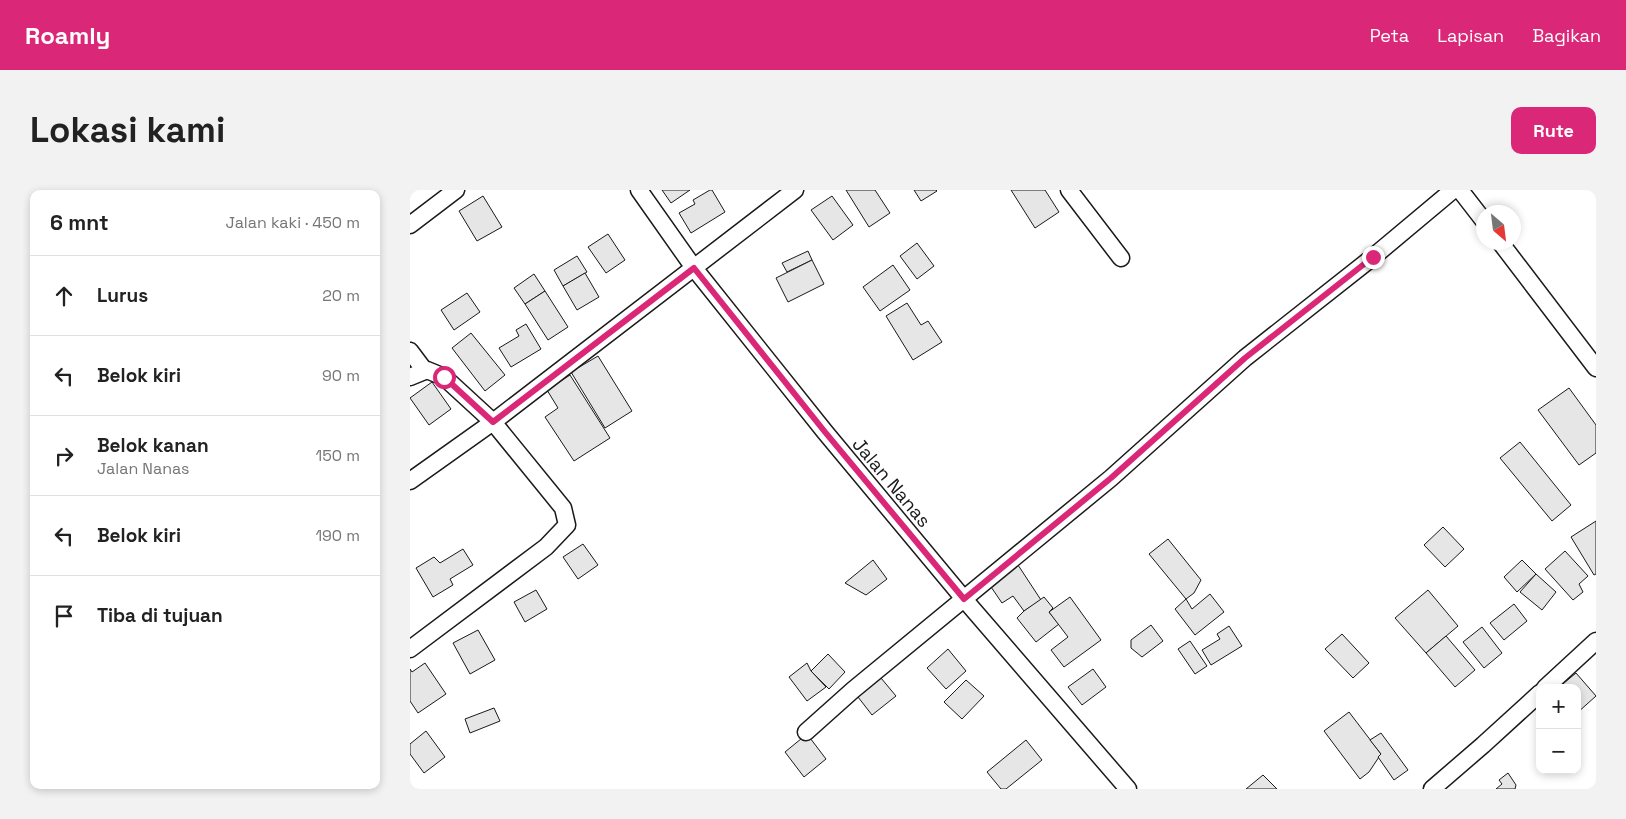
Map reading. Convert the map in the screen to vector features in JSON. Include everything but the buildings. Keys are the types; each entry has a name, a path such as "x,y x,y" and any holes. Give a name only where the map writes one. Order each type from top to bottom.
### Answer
{"street":[{"path":"410,225 456,190"},
{"name":"Jalan Nanas","path":"639,190 694,268 825,432 964,599 1128,789"},
{"path":"410,481 493,422 795,190"},
{"path":"1069,190 1121,258"},
{"path":"806,732 853,690 1111,478 1245,358 1373,257 1453,190"},
{"path":"1460,190 1476,211"},
{"path":"1506,250 1596,368"},
{"path":"410,351 425,371"},
{"path":"410,378 427,370 444,377 493,422 563,508 566,525 546,547 410,649"},
{"path":"1549,684 1596,641"},
{"path":"1432,789 1536,697"}],"route":[{"path":"444,377 493,422 694,268 825,432 964,599 1111,478 1245,358 1373,257"}]}
